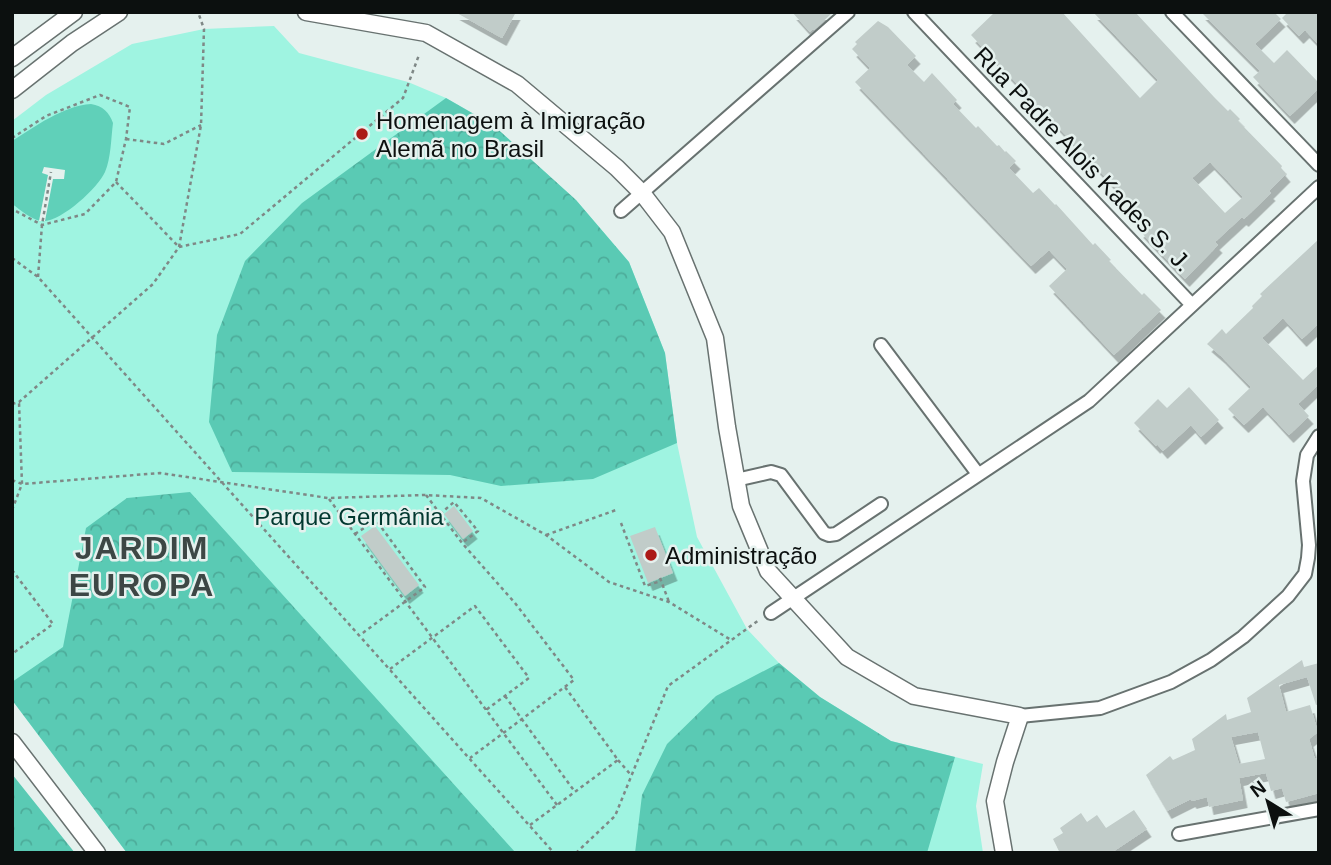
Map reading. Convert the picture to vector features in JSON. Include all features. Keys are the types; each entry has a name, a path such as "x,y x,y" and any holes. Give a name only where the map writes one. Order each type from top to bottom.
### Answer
{"street":[{"path":"12,58 74,12"},
{"path":"12,90 72,43 119,12"},
{"path":"306,12 426,33 517,84 617,168 642,193 672,232 715,338 741,506 768,571 847,657 914,696 1020,716 1100,708 1171,682 1211,660 1269,614 1288,596 1304,574 1309,545 1303,481 1307,455 1319,436"},
{"path":"621,211 848,12"},
{"name":"Rua Padre Alois Kades S. J.","path":"914,12 1192,305"},
{"path":"1172,12 1319,165"},
{"path":"771,612 1089,401 1319,187"},
{"path":"881,345 978,474"},
{"path":"736,480 771,472 781,475 824,533 829,535 835,534 881,504"},
{"path":"1004,853 995,801 1020,716"},
{"path":"12,742 97,853"},
{"path":"1179,834 1319,809"}],"path":[{"path":"12,404 19,402 153,284 178,247 201,125 204,29 198,12"},
{"path":"178,247 240,234 403,98 419,55"},
{"path":"12,138 46,116 100,95 130,107 116,182 85,214 42,226 12,209"},
{"path":"126,139 164,144 201,125"},
{"path":"38,277 42,226 51,172"},
{"path":"116,182 178,247"},
{"path":"12,258 38,277 93,337 554,853"},
{"path":"12,510 22,484 19,402"},
{"path":"12,480 22,484 160,473 328,498 425,495 481,498 545,535 609,582 669,602 731,640"},
{"path":"425,495 462,543 515,603 574,680 470,758"},
{"path":"328,498 557,805"},
{"path":"440,514 454,502 478,531 462,543"},
{"path":"545,535 616,510"},
{"path":"355,534 376,520 425,587 360,635"},
{"path":"621,523 645,586 661,580 669,602"},
{"path":"12,570 53,624 12,654"},
{"path":"515,603 520,597"},
{"path":"390,669 475,606 529,678 486,710"},
{"path":"576,853 615,816 668,686 771,612"},
{"path":"565,687 631,775"},
{"path":"505,696 575,792"},
{"path":"530,825 618,760"}],"green space":[{"name":"Parque Germânia","path":"274,26 299,53 408,82 446,98 493,125 576,200 629,262 665,353 677,443 697,537 747,629 779,663 820,697 891,741 983,764 976,806 983,853 127,853 12,700 12,121 46,95 132,44 204,29"},
{"path":"446,98 493,125 576,200 629,262 665,353 677,443 593,479 501,486 450,475 232,472 209,422 217,335 245,261 302,203"},
{"path":"190,492 515,853 127,853 12,700 12,682 63,647 86,528 127,498"},
{"path":"779,663 820,697 891,741 955,757 927,853 635,853 642,795 667,744 716,696"},
{"path":"12,774 75,853 12,853"}],"shaded area":[{"path":"91,104 105,110 113,123 105,172 86,195 58,217 41,221 33,218 12,204 12,141 60,113"}],"pier":[{"path":"44,167 65,170 64,179 53,179 45,221 39,221 48,175 42,173"}],"building":[{"path":"455,12 516,12 502,38"},
{"path":"792,12 833,12 810,32"},
{"path":"995,12 1062,12 1140,98 1158,80 1093,12 1135,12 1214,97 1240,119 1238,121 1282,166 1286,174 1244,219 1242,217 1215,242 1218,245 1185,279 1139,230 1147,221 971,35","holes":["1210,162 1243,197 1225,213 1192,178"]},
{"path":"1201,12 1274,12 1281,19 1255,44 1274,63 1287,50 1319,83 1319,88 1290,116 1253,77 1260,71"},
{"path":"1288,12 1319,12 1319,45 1305,30 1299,36 1282,18"},
{"path":"878,21 888,27 916,56 907,65 924,82 932,73 957,100 953,104 976,128 978,126 1016,161 1009,168 1033,193 1039,188 1093,245 1095,243 1142,295 1144,293 1161,310 1114,355 1049,286 1067,269 1049,250 1031,266 855,82 870,68 852,49 857,44 855,42"},
{"path":"1319,239 1319,323 1302,339 1283,318 1262,338 1303,380 1319,365 1319,384 1298,404 1309,416 1289,435 1263,407 1244,425 1228,409 1251,387 1207,344 1222,329 1226,334 1253,308 1262,296 1260,294"},
{"path":"1189,387 1219,420 1201,437 1191,425 1163,451 1134,423 1158,399 1167,408"},
{"path":"454,506 473,531 463,539 444,514"},
{"path":"375,526 419,585 405,596 361,536"},
{"name":"Administração","path":"655,527 673,573 648,583 630,536"},
{"path":"1302,660 1304,667 1319,663 1319,704 1316,705 1307,677 1279,685 1286,712 1310,705 1318,732 1309,739 1319,765 1319,793 1286,802 1282,788 1271,791 1266,773 1239,778 1243,800 1209,807 1207,797 1192,801 1191,799 1167,811 1146,775 1170,756 1173,760 1195,750 1192,739 1226,714 1227,720 1251,712 1247,698","holes":["1258,732 1265,759 1239,764 1231,737"]},
{"path":"1134,810 1147,829 1111,853 1060,853 1053,839 1063,833 1060,828 1081,813 1087,822 1097,815 1106,828"}],"place":[{"name":"Homenagem à Imigração Alemã no Brasil","path":"362,134"},
{"name":"Administração","path":"651,555"}],"district":[{"name":"JARDIM EUROPA","path":"142,566"}]}
